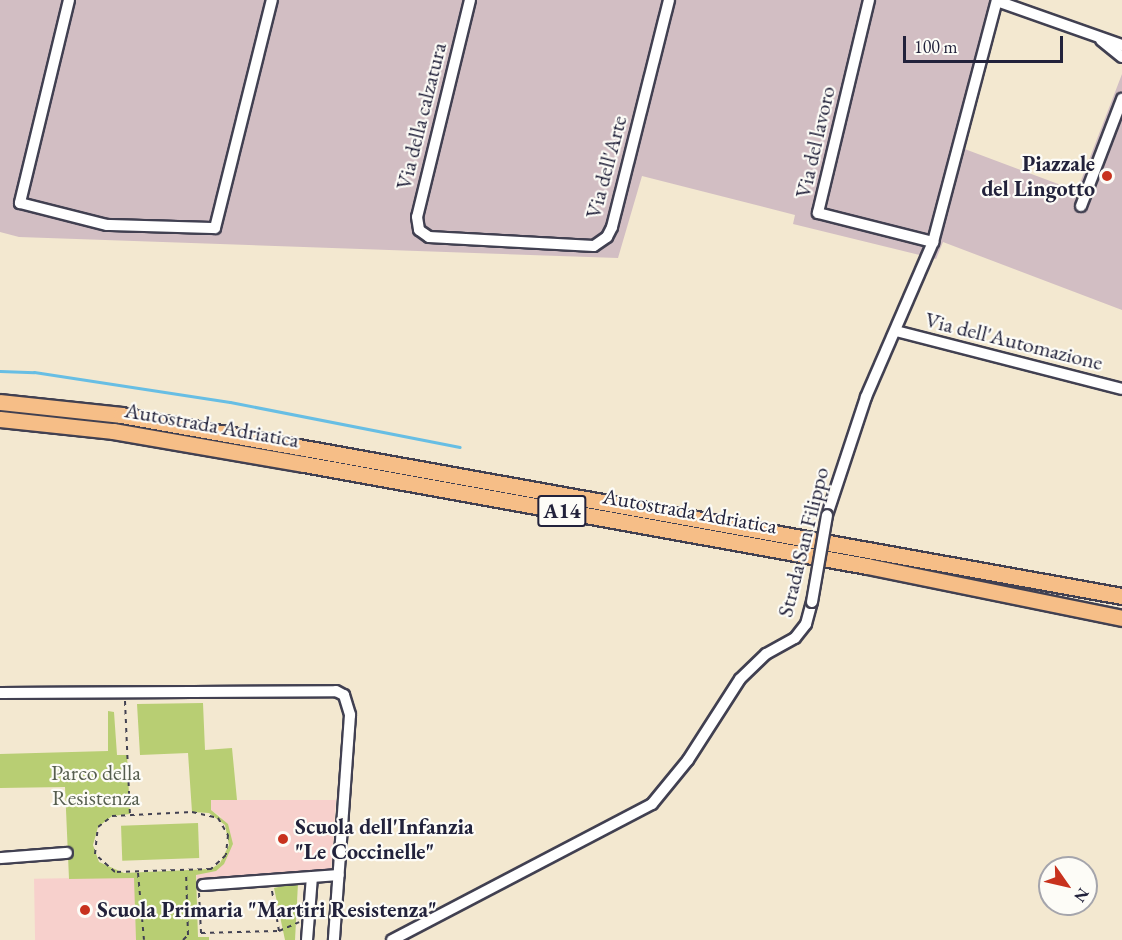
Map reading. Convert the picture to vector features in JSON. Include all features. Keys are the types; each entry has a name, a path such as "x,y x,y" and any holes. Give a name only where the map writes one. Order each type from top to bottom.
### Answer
{"highway":[{"name":"Autostrada Adriatica","path":"0,402 121,415 1122,596"},
{"name":"Autostrada Adriatica","path":"0,419 113,431 304,464 867,566 1122,618"}],"street":[{"path":"69,0 20,203 107,225 215,228 272,0"},
{"name":"Via della calzatura","path":"429,237 419,230 417,217 470,0"},
{"name":"Via dell'Arte","path":"429,237 594,246 601,244 612,227 669,0"},
{"name":"Via del lavoro","path":"869,0 818,213 933,242"},
{"path":"997,0 1122,45"},
{"name":"Strada San Filippo","path":"392,940 652,804 688,760 740,679 766,654 795,638 806,624 827,515 866,397 933,242 997,0"},
{"path":"1093,34 1122,57"},
{"path":"1081,206 1122,99"},
{"name":"Via dell'Automazione","path":"896,331 1122,389"},
{"path":"0,693 336,691 348,699 334,940"},
{"path":"0,858 67,853"},
{"path":"203,885 339,875"},
{"path":"307,940 312,877"}],"path":[{"path":"125,692 129,814"},
{"path":"198,812 218,818 228,835 226,855 211,869 138,873 106,868 93,845 104,821 129,814 198,812"},
{"path":"183,940 188,935 186,871"},
{"path":"138,873 144,940"},
{"path":"269,880 279,931"},
{"path":"203,885 199,885 201,933 279,931 309,917"}],"shaded area":[{"path":"0,0 991,0 954,145 1077,191 1122,74 1122,310 943,242 936,259 793,224 795,215 642,176 618,258 19,237 0,232"},
{"name":"Scuola dell'Infanzia \"Le Coccinelle\"","path":"211,800 336,800 331,872 197,880 196,874 215,871 233,845 220,816 211,810"},
{"name":"Scuola Primaria \"Martiri Resistenza\"","path":"135,877 136,940 35,940 34,879"}],"green space":[{"name":"Parco della Resistenza","path":"203,703 205,750 232,748 237,800 211,800 211,810 228,824 233,844 224,864 216,871 196,875 198,937 209,937 209,940 136,940 134,878 69,879 65,787 0,788 0,754 108,751 108,711 114,712 117,755 127,755 130,814 112,816 98,827 93,845 99,862 124,873 211,869 220,863 229,845 225,825 209,813 192,812 188,753 140,755 137,704"},
{"path":"198,823 199,858 122,861 121,826"},
{"path":"298,883 295,940 285,940 274,888"}],"waterway":[{"path":"0,371 34,372 230,402 460,447"}],"place":[{"name":"Piazzale del Lingotto","path":"1107,176"},
{"name":"Scuola dell'Infanzia \"Le Coccinelle\"","path":"283,839"},
{"name":"Scuola Primaria \"Martiri Resistenza\"","path":"85,910"}]}
